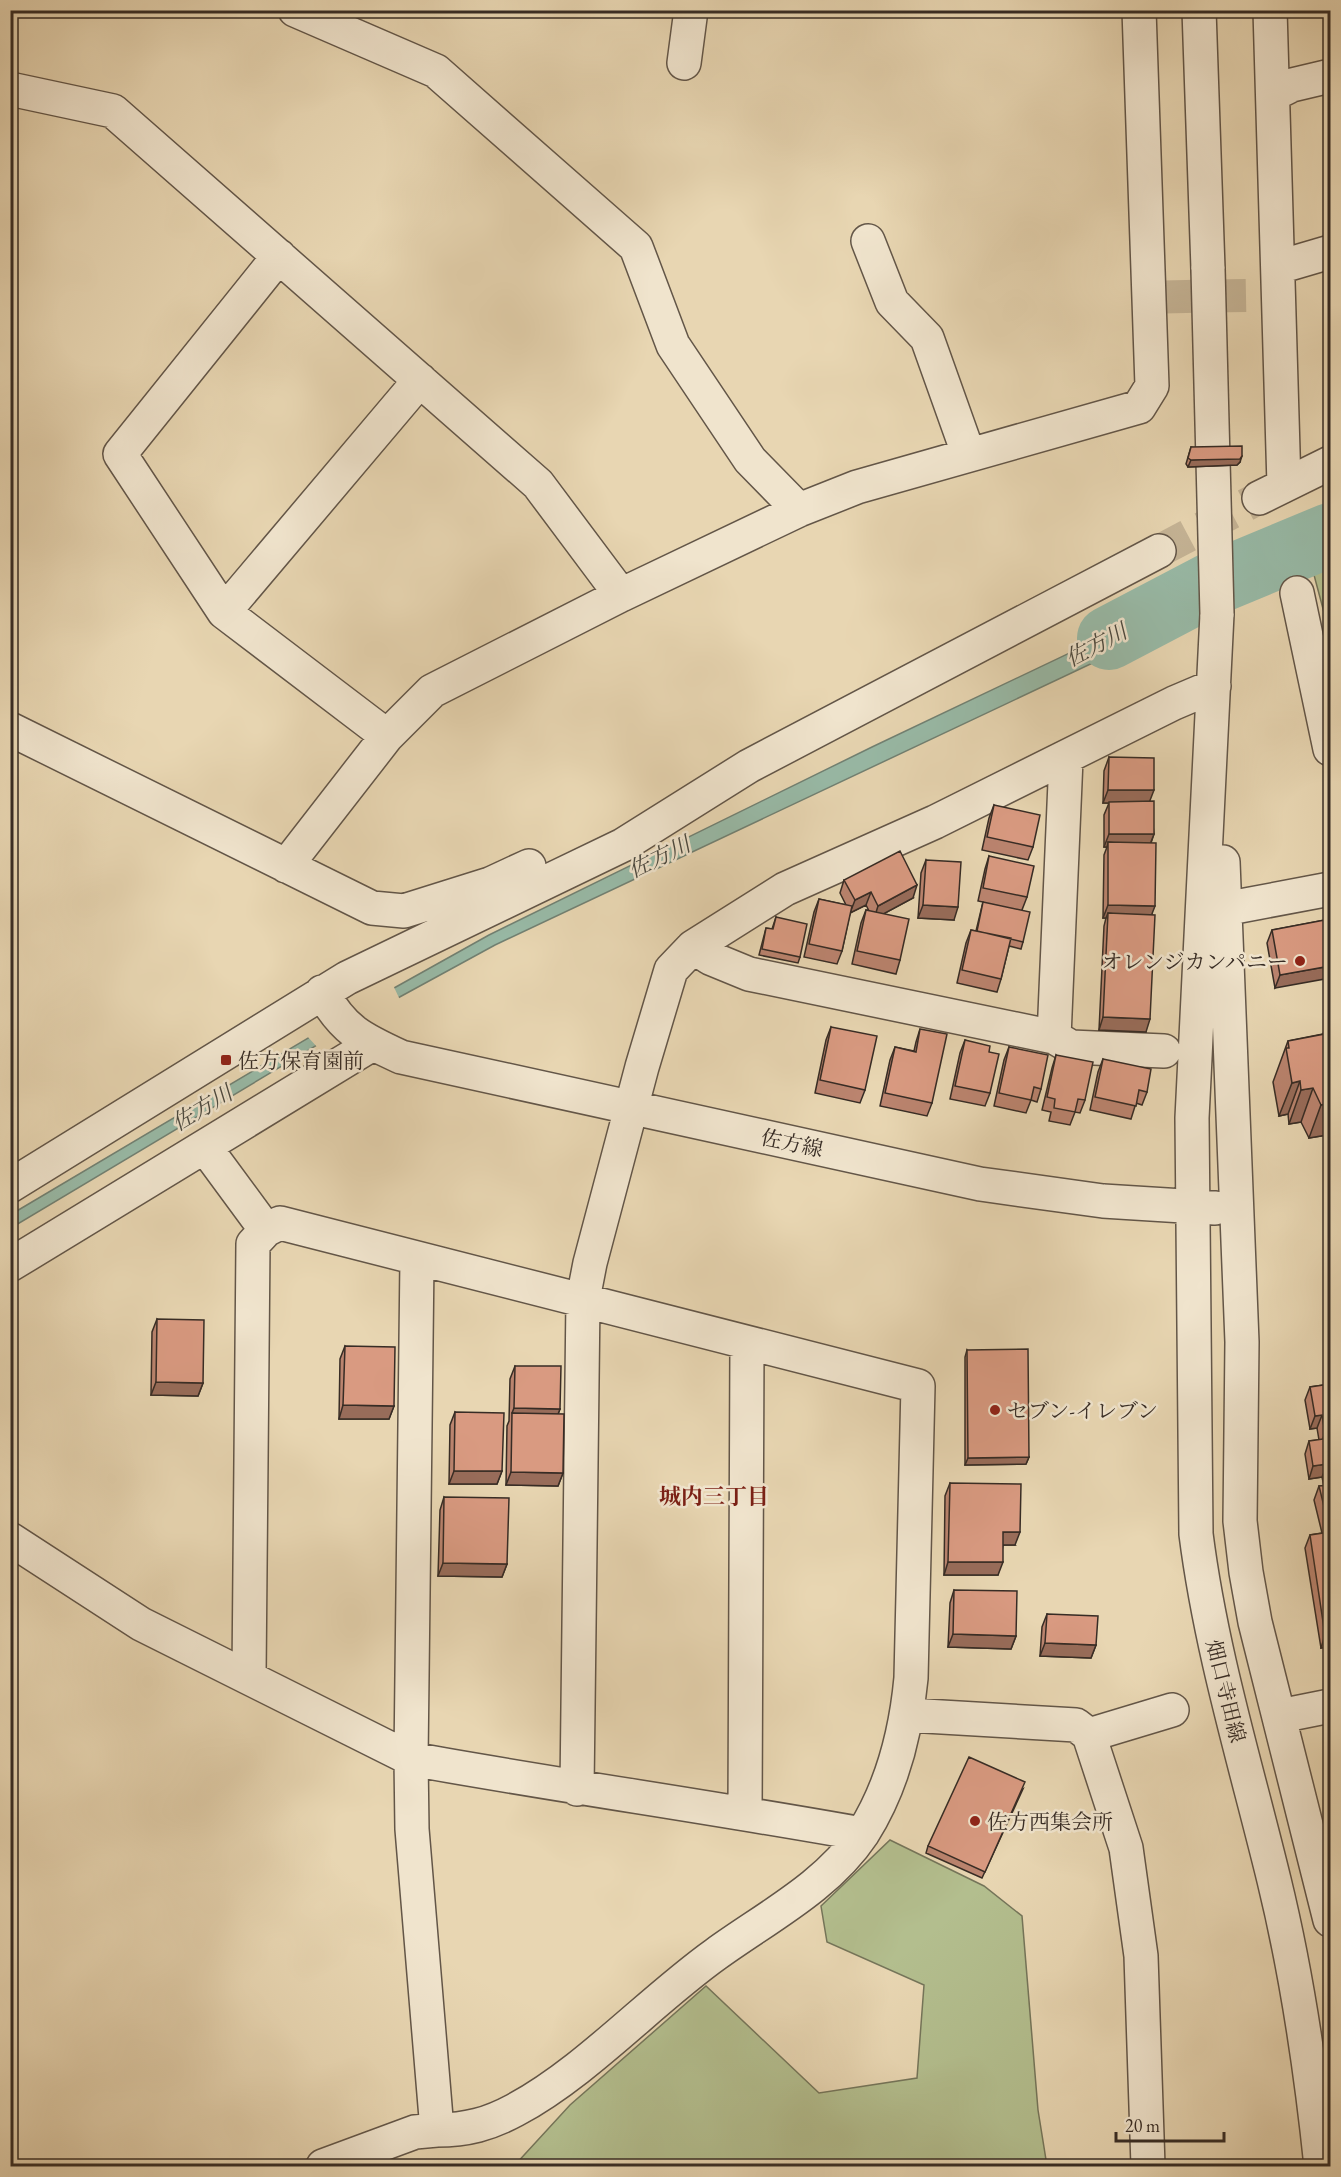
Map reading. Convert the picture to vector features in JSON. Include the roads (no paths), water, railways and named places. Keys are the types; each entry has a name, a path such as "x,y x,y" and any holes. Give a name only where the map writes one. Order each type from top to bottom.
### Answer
{"street":[{"path":"684,63 691,10"},
{"path":"286,866 387,736 432,692 621,594 799,510 857,487 968,453 1139,407 1152,386 1157,298 1139,10"},
{"path":"1198,10 1205,128 1224,909 1242,1342 1240,1521 1246,1572 1256,1622 1330,1920"},
{"path":"1270,10 1274,94 1276,285 1271,491 1330,464"},
{"path":"312,14 436,71 636,247 673,345 750,460 799,510"},
{"path":"1274,94 1292,85 1330,76"},
{"path":"10,89 113,111 538,484 621,594"},
{"path":"868,241 892,302 927,338 968,453"},
{"path":"1276,285 1330,252"},
{"path":"279,256 120,454 224,612 387,736"},
{"path":"224,612 420,380"},
{"path":"10,729 372,908 404,911 490,884 771,754 1159,550"},
{"path":"1298,593 1330,748"},
{"name":"畑口寺田線","path":"1217,614 1192,1118 1196,1534 1204,1598 1292,1959 1306,2039 1320,2166"},
{"path":"577,1789 583,1299 590,1263 671,970 693,947 785,890 1066,759 1174,703 1214,686"},
{"path":"10,1186 325,997 623,845 771,754"},
{"path":"1054,1037 1066,759"},
{"path":"1224,909 1330,889"},
{"path":"693,947 710,958 749,974 1054,1037 1071,1047 1164,1051"},
{"path":"10,1265 375,1045 346,1026 325,997"},
{"name":"佐方線","path":"375,1045 633,1108 980,1184 1103,1201 1192,1208 1237,1208"},
{"path":"213,1158 266,1230"},
{"path":"249,1676 254,1244 266,1230 280,1223 918,1386 911,1678 908,1716 885,1792 862,1834 832,1870 777,1914 716,1954 550,2088 515,2110 467,2130 415,2132 323,2166"},
{"path":"417,1259 412,1829 437,2130"},
{"path":"745,1813 747,1344"},
{"path":"10,1539 141,1624 411,1759 577,1789 745,1813 862,1834"},
{"path":"1280,1716 1330,1706"},
{"path":"1089,1735 1173,1710"},
{"path":"908,1716 1076,1725 1089,1735 1126,1848 1141,1956 1148,2166"}],"water":[{"path":"1330,529 1330,551 495,945 374,1011 11,1228 10,1215 369,1002 489,935 872,747"}],"waterway":[{"name":"佐方川","path":"1109,638 1212,584 1330,535"}],"tunnel":[{"path":"1164,297 1268,295"},
{"path":"1159,551 1259,498"}],"place":[{"name":"オレンジカンパニー","path":"1300,961"},
{"name":"佐方保育園前","path":"226,1060"},
{"name":"セブン-イレブン","path":"995,1410"},
{"name":"佐方西集会所","path":"975,1821"}],"district":[{"name":"城内三丁目","path":"714,1496"}]}
